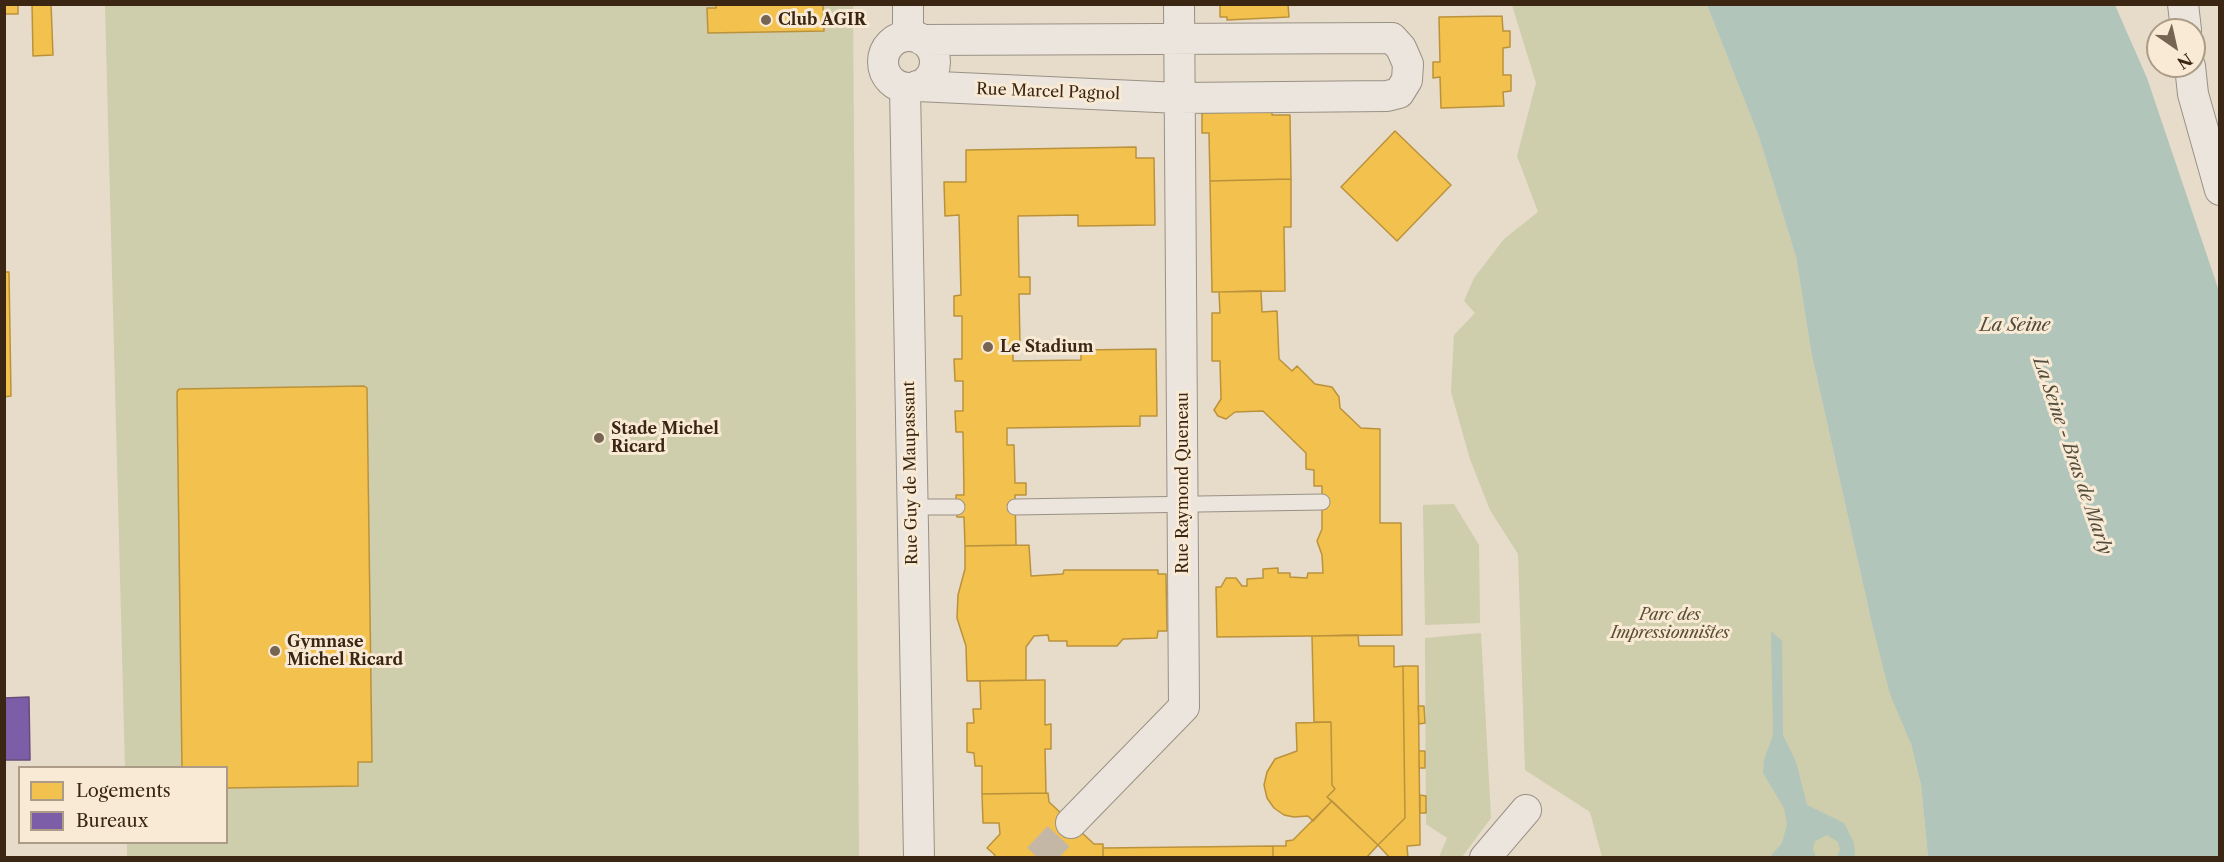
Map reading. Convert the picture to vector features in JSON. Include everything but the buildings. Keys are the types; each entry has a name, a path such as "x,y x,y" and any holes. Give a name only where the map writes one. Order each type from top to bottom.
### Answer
{"street":[{"path":"908,4 915,38 933,52 934,64 932,73 911,87 887,76 883,57 886,49 895,40 915,38 1392,38 1401,48 1408,64 1407,80 1399,93 1387,96 1179,98"},
{"name":"Rue Raymond Queneau","path":"1071,823 1184,707 1179,4"},
{"path":"2191,78 2193,94 2220,189"},
{"name":"Rue Marcel Pagnol","path":"911,87 1179,98"},
{"name":"Rue Guy de Maupassant","path":"911,87 912,507 919,858"},
{"path":"1485,858 1526,810"}],"lane":[{"path":"1016,507 1322,502"},
{"path":"912,507 957,507"}],"green space":[{"path":"105,5 853,5 859,857 127,857 127,844 228,844 228,766 125,766"},
{"name":"Parc des Impressionnistes","path":"1512,5 1707,5 1759,137 1796,257 1811,351 1871,620 1911,744 1921,785 1928,857 1602,857 1590,812 1525,770 1518,554 1490,510 1470,459 1451,392 1454,335 1475,313 1464,301 1474,278 1504,239 1538,212 1517,156 1536,83"},
{"path":"1454,504 1479,545 1480,623 1425,625 1423,505"},
{"path":"1481,633 1491,818 1462,857 1439,857 1447,838 1426,824 1425,638"}],"water":[{"name":"La Seine","path":"1707,5 2115,5 2147,78 2219,291 2219,857 1928,857 1921,785 1911,744 1890,694 1871,620 1811,351 1796,257 1759,137"},
{"path":"1771,631 1782,641 1783,735 1796,762 1807,805 1844,823 1854,843 1855,857 1837,857 1840,850 1838,842 1827,835 1815,841 1813,849 1816,857 1770,857 1782,843 1787,824 1784,808 1763,773 1764,760 1773,735"}],"tunnel":[{"path":"1038,858 1071,823"}],"place":[{"name":"Club AGIR","path":"766,20"},
{"name":"Le Stadium","path":"988,347"},
{"name":"Stade Michel Ricard","path":"599,438"},
{"name":"Gymnase Michel Ricard","path":"275,651"}],"water label":[{"name":"La Seine - Bras de Marly","path":"2072,456"}]}
